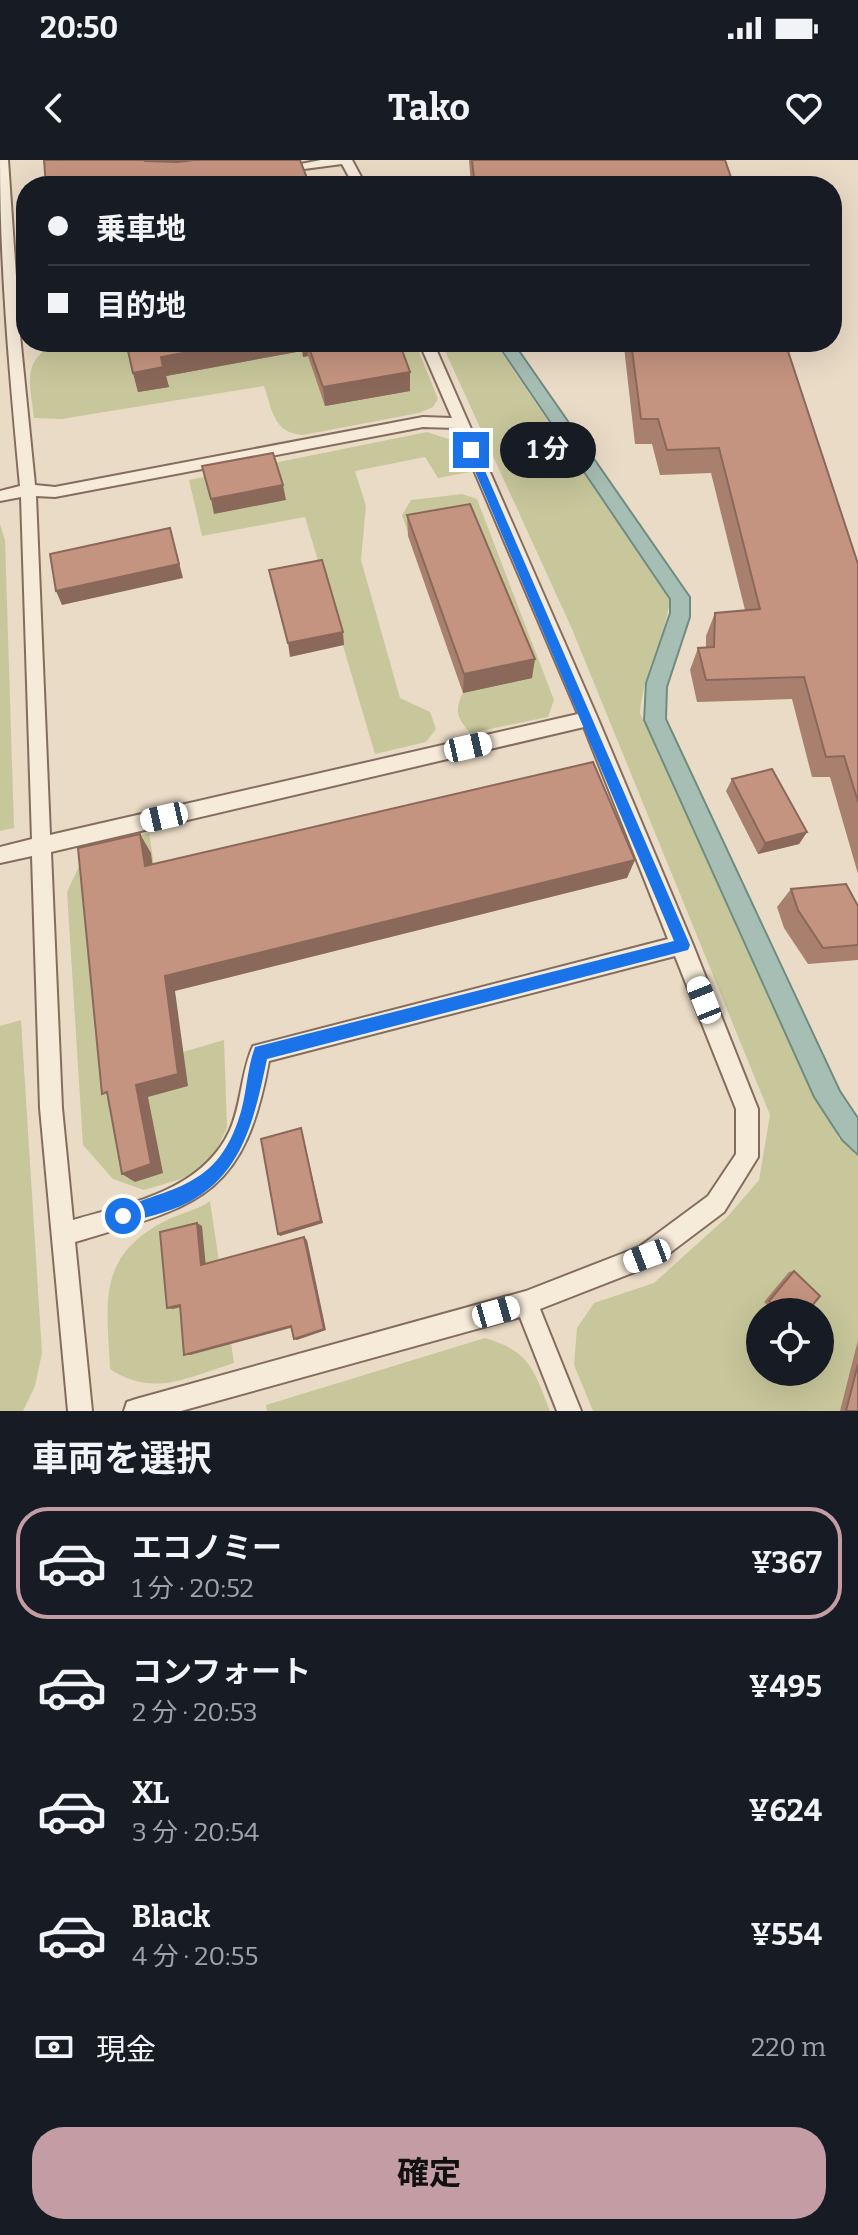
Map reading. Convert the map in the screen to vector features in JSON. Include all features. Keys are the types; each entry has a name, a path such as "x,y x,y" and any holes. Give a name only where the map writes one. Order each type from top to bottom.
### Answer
{"lane":[{"path":"2,160 11,207 16,286"},
{"path":"268,171 345,160"},
{"path":"20,352 43,845 51,1108 80,1411"},
{"path":"136,1411 526,1303 647,1256 716,1204 747,1157 747,1109 683,945 430,352"},
{"path":"0,496 28,490 55,492 423,422 459,423"},
{"path":"0,855 589,719"},
{"path":"63,1234 182,1197 208,1180 228,1156 246,1124 260,1053 683,945"},
{"path":"526,1303 569,1411"}],"green space":[{"path":"42,352 419,352 438,399 433,407 419,413 303,435 285,430 280,425 264,386 62,419 34,418 30,375"},
{"path":"446,352 501,352 670,600 640,713 839,1139 858,1154 858,1411 593,1411 574,1365 577,1328 594,1303 654,1283 728,1216 759,1180 770,1115 572,629"},
{"path":"427,432 455,441 470,472 438,478 425,457 355,471 366,506 361,560 400,698 430,712 436,729 426,742 375,754 305,517 202,536 189,480"},
{"path":"462,494 477,499 554,700 548,717 470,733 458,714 463,692 402,515 411,500"},
{"path":"0,524 5,540 14,828 0,831"},
{"path":"149,833 183,1052 224,1040 227,1128 209,1165 181,1179 144,1190 113,1179 83,1145 67,892 80,864 125,839"},
{"path":"21,1020 42,1353 35,1386 23,1411 0,1411 0,1026"},
{"path":"210,1201 234,1363 171,1382 156,1384 126,1378 110,1369 108,1303 116,1266 143,1235 165,1221"},
{"path":"485,1338 521,1356 534,1373 550,1411 267,1411 266,1405"}],"shaded area":[{"path":"503,352 520,352 690,597 690,617 667,687 666,719 840,1091 858,1118 858,1155 842,1140 814,1097 644,720 646,683 670,613 670,599"}],"building":[{"path":"44,160 300,160 306,176 45,176"},
{"path":"472,160 725,160 731,176 474,176"},
{"path":"128,352 188,352 161,357 163,367 133,373"},
{"path":"311,352 403,352 410,372 323,387"},
{"path":"632,352 788,352 858,564 858,802 844,756 826,757 804,677 706,680 698,648 714,647 715,613 760,609 719,448 667,450 658,419 641,419"},
{"path":"273,453 283,485 211,499 202,466"},
{"path":"470,504 535,659 464,674 407,515"},
{"path":"170,528 179,564 56,591 50,554"},
{"path":"322,560 343,632 288,643 269,570"},
{"path":"593,762 635,860 165,976 178,1074 136,1085 151,1164 122,1174 107,1092 102,1094 78,848 140,834 145,866"},
{"path":"772,769 807,832 765,843 732,779"},
{"path":"846,884 858,906 858,945 823,948 798,910 791,889"},
{"path":"301,1128 321,1221 278,1234 261,1139"},
{"path":"197,1223 201,1265 304,1237 324,1329 294,1339 291,1326 184,1355 180,1305 167,1308 160,1232"},
{"path":"794,1271 820,1296 818,1298 772,1298"},
{"path":"858,1364 858,1411 846,1411"}],"route":[{"path":"123,1216 182,1197 208,1180 228,1156 246,1124 257,1081 260,1053 683,945 589,719 471,450"}]}
